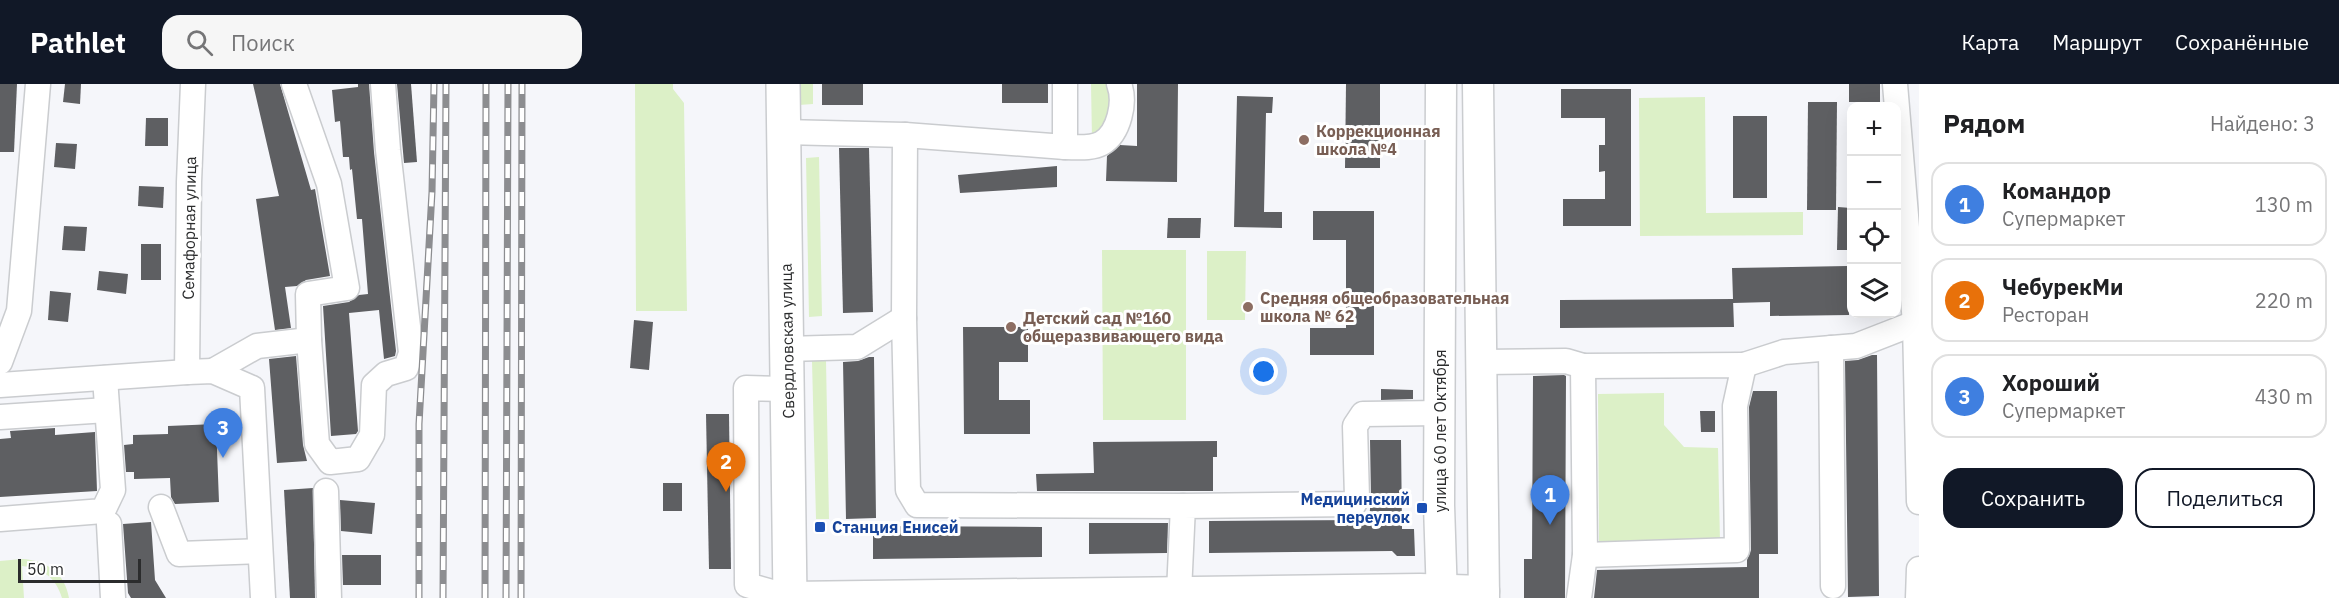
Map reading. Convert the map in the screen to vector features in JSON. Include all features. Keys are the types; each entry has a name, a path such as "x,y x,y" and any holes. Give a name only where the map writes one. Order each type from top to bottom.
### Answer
{"highway":[{"name":"Свердловская улица","path":"783,84 790,598"}],"main road":[{"name":"улица 60 лет Октября","path":"1441,84 1442,594"},
{"path":"790,598 1179,592 1484,594 1478,84"}],"street":[{"path":"0,362 19,311 38,84"},
{"name":"Семафорная улица","path":"187,372 189,182 194,84"},
{"path":"294,84 329,184 347,288 308,294 317,444 330,462 357,459 372,435 374,385 386,374 406,368 411,353 382,84"},
{"path":"1065,84 1065,147"},
{"path":"784,132 905,135 1065,147 1101,144 1114,132 1120,113 1119,84"},
{"path":"1895,84 1915,323 1919,502"},
{"path":"905,135 904,318 908,490 917,505 1354,504 1357,498 1355,426 1363,414 1440,413"},
{"path":"787,349 857,347 904,318"},
{"path":"1482,362 1566,361 1583,366 1744,365 1784,352 1856,346 1915,323"},
{"path":"213,371 256,346 309,340"},
{"path":"1831,348 1833,586"},
{"path":"1585,555 1737,550 1735,406 1744,365"},
{"path":"1579,598 1585,555 1583,366"},
{"path":"0,385 213,371 252,388 263,598"},
{"path":"0,519 103,511 113,490 105,378"},
{"path":"788,389 746,388 747,585 790,598"},
{"path":"0,417 107,410"},
{"path":"326,491 329,598"},
{"path":"1179,592 1183,506"},
{"path":"161,507 178,554 260,551"},
{"path":"109,524 113,598"},
{"path":"1918,598 1919,569"}],"green space":[{"path":"635,84 673,84 673,89 684,103 687,311 636,311"},
{"path":"799,84 813,84 813,104 799,105"},
{"path":"1091,84 1110,84 1111,117 1092,139"},
{"path":"1705,97 1706,213 1803,212 1803,235 1640,236 1639,98"},
{"path":"819,157 822,316 809,317 806,158"},
{"path":"1102,250 1186,250 1186,420 1103,420"},
{"path":"1207,251 1246,251 1245,320 1207,320"},
{"path":"812,361 826,361 829,519 816,519"},
{"path":"1664,393 1664,425 1684,447 1718,448 1720,542 1599,544 1598,394"},
{"path":"22,559 39,562 53,570 63,581 69,598 62,598 48,575 22,566 24,598 0,598 0,561"}],"building":[{"path":"0,84 17,84 14,152 0,152"},
{"path":"65,84 81,84 80,104 63,102"},
{"path":"253,84 280,84 311,190 315,189 330,276 306,280 297,286 285,287 291,328 275,330 256,199 279,196"},
{"path":"358,84 369,84 374,152 396,351 395,356 384,359 379,310 349,313 358,431 356,434 331,436 323,306 349,302 359,295 368,294 362,219 357,219 352,169 350,170 349,157 343,157 340,121 335,122 332,90 358,87"},
{"path":"397,84 411,84 417,162 404,163"},
{"path":"822,84 863,84 863,105 822,105"},
{"path":"1002,84 1048,84 1048,103 1002,103"},
{"path":"1137,84 1178,84 1177,182 1106,181 1107,156 1120,145 1137,146"},
{"path":"1346,84 1380,84 1380,168 1345,168"},
{"path":"1849,84 1880,84 1880,102 1849,102"},
{"path":"1561,89 1631,89 1631,226 1563,226 1563,199 1605,199 1605,171 1599,172 1599,145 1605,145 1605,118 1561,118"},
{"path":"1237,96 1273,97 1272,113 1266,113 1264,212 1282,212 1282,228 1234,227"},
{"path":"1808,102 1837,102 1836,210 1807,210"},
{"path":"1733,116 1767,116 1767,198 1733,198"},
{"path":"146,118 168,118 168,146 145,146"},
{"path":"56,143 77,144 75,169 54,167"},
{"path":"839,148 869,148 873,312 843,313"},
{"path":"1057,166 1057,187 960,193 958,175"},
{"path":"139,186 164,187 163,208 138,206"},
{"path":"1838,207 1847,208 1847,250 1837,250"},
{"path":"1313,211 1374,211 1374,355 1310,355 1310,328 1346,328 1346,240 1313,240"},
{"path":"1168,218 1201,218 1200,238 1167,238"},
{"path":"64,226 87,227 85,251 62,250"},
{"path":"141,244 161,244 161,280 141,280"},
{"path":"1847,266 1847,315 1770,316 1770,302 1733,303 1734,327 1560,328 1560,300 1733,299 1732,268"},
{"path":"99,271 128,274 126,294 97,290"},
{"path":"50,291 71,293 68,322 48,320"},
{"path":"634,320 653,322 649,370 630,368"},
{"path":"963,327 1028,327 1028,362 999,362 999,400 1030,400 1030,434 964,434"},
{"path":"1877,355 1879,596 1848,597 1845,361 1858,360"},
{"path":"296,356 303,445 307,461 277,463 269,359"},
{"path":"874,357 876,518 846,519 843,362 858,361"},
{"path":"1533,376 1566,376 1565,598 1524,598 1524,559 1532,559"},
{"path":"1381,389 1413,390 1413,399 1381,400"},
{"path":"1753,391 1777,391 1778,554 1759,554 1759,598 1594,598 1597,570 1747,567 1751,550 1749,407"},
{"path":"1700,411 1715,411 1715,432 1701,432"},
{"path":"706,414 729,414 731,569 709,569"},
{"path":"216,424 219,502 175,504 171,497 170,478 134,479 134,472 126,472 124,445 133,444 133,435 168,434 168,426"},
{"path":"55,428 55,435 95,432 97,491 0,497 0,439 11,438 10,431"},
{"path":"1370,440 1401,440 1402,529 1414,529 1415,556 1397,556 1392,551 1209,553 1209,521 1369,520"},
{"path":"1217,441 1217,457 1213,457 1213,491 1037,491 1036,474 1094,473 1093,442"},
{"path":"663,483 682,483 682,511 663,511"},
{"path":"313,488 315,598 290,598 284,490"},
{"path":"340,500 375,503 372,534 341,531"},
{"path":"151,522 155,580 166,598 131,598 128,593 123,524"},
{"path":"1089,523 1168,523 1167,553 1089,554"},
{"path":"873,526 1042,527 1042,557 873,559"},
{"path":"342,555 381,555 381,585 343,585"}],"railway":[{"path":"419,598 419,424 432,192 434,84"},
{"path":"443,598 446,84"},
{"path":"485,598 486,84"},
{"path":"506,598 508,84"},
{"path":"521,598 522,84"}],"place":[{"name":"Коррекционная школа №4","path":"1304,140"},
{"name":"Средняя общеобразовательная школа № 62","path":"1248,307"},
{"name":"Детский сад №160 общеразвивающего вида","path":"1011,327"},
{"name":"Хороший","path":"223,458"},
{"name":"ЧебурекМи","path":"726,492"},
{"name":"Медицинский переулок","path":"1422,508"},
{"name":"Командор","path":"1550,525"},
{"name":"Станция Енисей","path":"820,527"}]}
